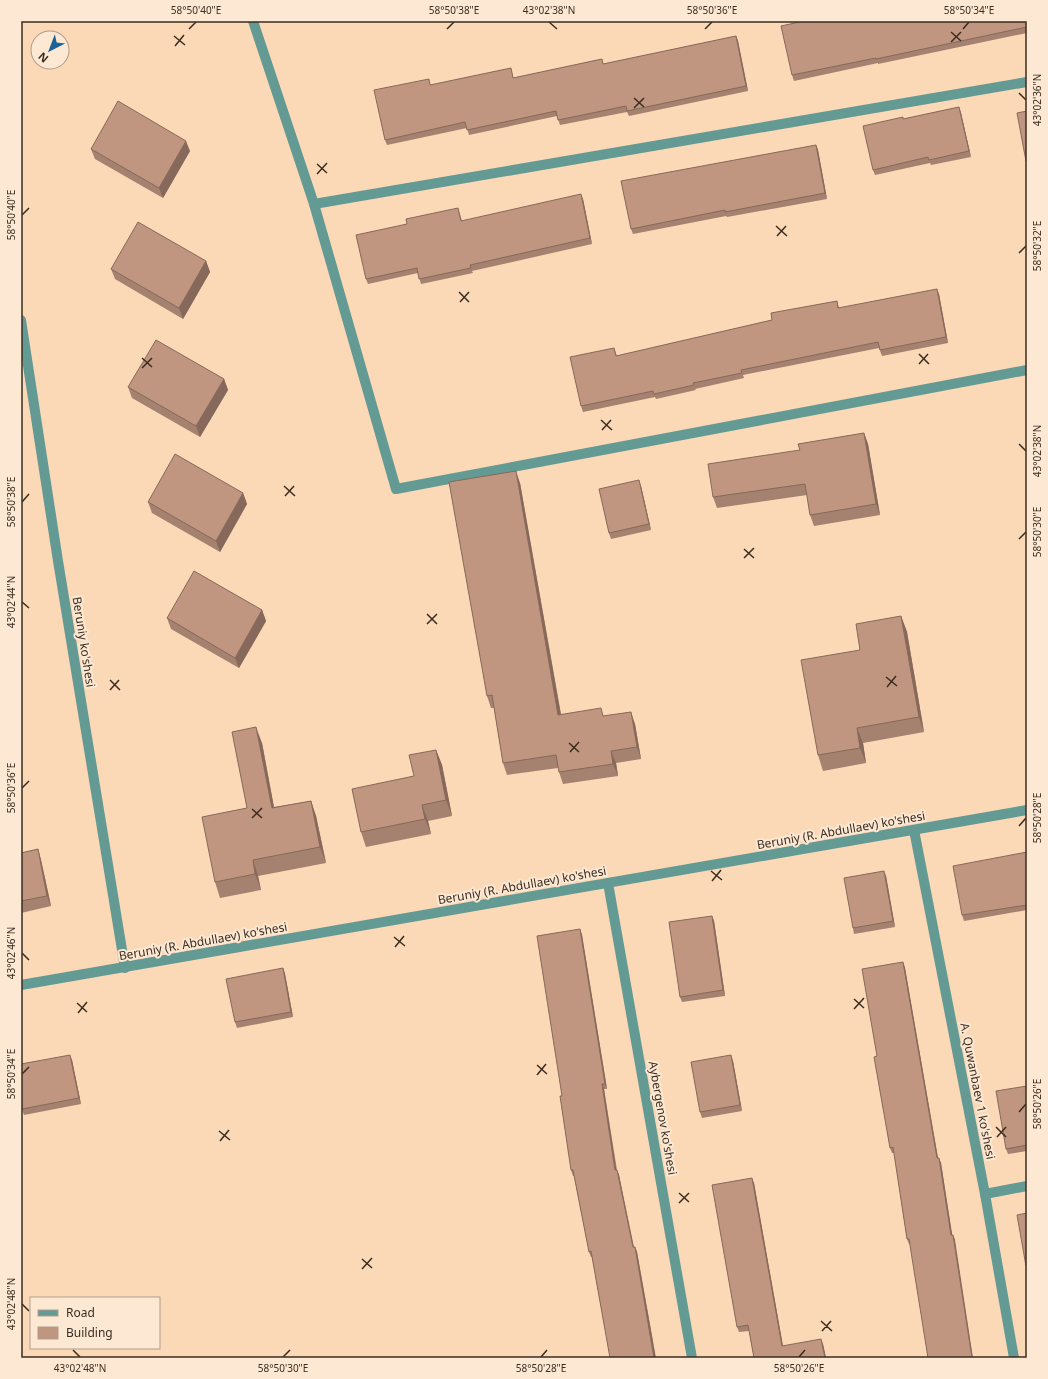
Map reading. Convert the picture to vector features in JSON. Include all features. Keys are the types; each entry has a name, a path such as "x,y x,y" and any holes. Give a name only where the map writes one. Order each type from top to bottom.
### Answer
{"street":[{"path":"253,21 314,204 396,489 1027,370"},
{"path":"314,204 1027,82"},
{"name":"Beruniy ko'shesi","path":"21,320 58,561 125,968"},
{"name":"Beruniy (R. Abdullaev) ko'shesi","path":"21,985 1027,810"},
{"name":"A. Quwanbaev 1 ko'shesi","path":"914,830 985,1194 1014,1358"},
{"name":"Aybergenov ko'shesi","path":"608,883 692,1358"},
{"path":"985,1194 1027,1186"}],"building":[{"path":"804,21 1027,21 1027,27 792,75 781,26"},
{"path":"736,36 746,86 627,111 626,106 558,120 556,111 467,130 465,122 385,140 374,90 429,79 430,85 511,68 513,78 602,59 603,64"},
{"path":"118,101 186,141 159,188 91,149"},
{"path":"959,107 969,151 929,160 928,157 873,170 863,126"},
{"path":"1027,111 1027,161 1026,161 1017,113"},
{"path":"816,145 825,193 725,212 725,210 631,229 621,181"},
{"path":"581,194 590,238 470,265 471,268 419,279 417,268 366,279 356,235 407,224 406,219 458,208 461,221"},
{"path":"138,222 206,261 179,308 111,269"},
{"path":"937,289 946,337 880,350 878,342 741,370 742,373 693,383 694,385 654,394 653,391 581,406 570,357 614,348 616,356 772,320 771,313 837,301 838,308"},
{"path":"156,340 224,379 196,426 128,387"},
{"path":"864,433 876,504 810,515 805,484 713,497 708,464 800,450 798,444"},
{"path":"175,454 243,493 216,541 148,502"},
{"path":"516,471 558,715 601,708 603,716 631,712 637,747 611,751 613,764 559,772 556,755 503,763 492,695 487,696 449,482"},
{"path":"639,480 649,524 609,533 599,489"},
{"path":"194,571 262,610 235,658 167,618"},
{"path":"901,616 919,717 857,728 860,748 818,755 801,660 860,650 856,624"},
{"path":"256,727 272,808 311,801 320,847 253,860 255,874 215,882 202,817 247,808 232,732"},
{"path":"436,750 446,800 422,805 425,819 361,832 352,789 414,776 409,755"},
{"path":"38,849 47,896 21,901 21,853"},
{"path":"1027,852 1027,905 962,915 953,866"},
{"path":"884,871 893,921 853,928 844,878"},
{"path":"712,916 723,990 680,997 669,922"},
{"path":"580,929 605,1084 602,1084 615,1170 617,1170 633,1247 635,1247 654,1358 610,1358 591,1251 589,1252 573,1170 571,1170 560,1096 562,1096 537,936"},
{"path":"903,962 937,1158 939,1158 951,1235 953,1235 972,1358 928,1358 909,1239 907,1239 893,1147 890,1148 874,1057 877,1056 862,969"},
{"path":"283,968 291,1012 235,1022 226,979"},
{"path":"70,1055 79,1098 22,1109 21,1064"},
{"path":"731,1055 740,1105 700,1112 691,1062"},
{"path":"1027,1086 1027,1145 1006,1149 996,1091"},
{"path":"752,1178 782,1346 821,1339 825,1358 754,1358 748,1325 737,1327 712,1185"},
{"path":"1027,1213 1027,1265 1026,1266 1017,1215"}]}
